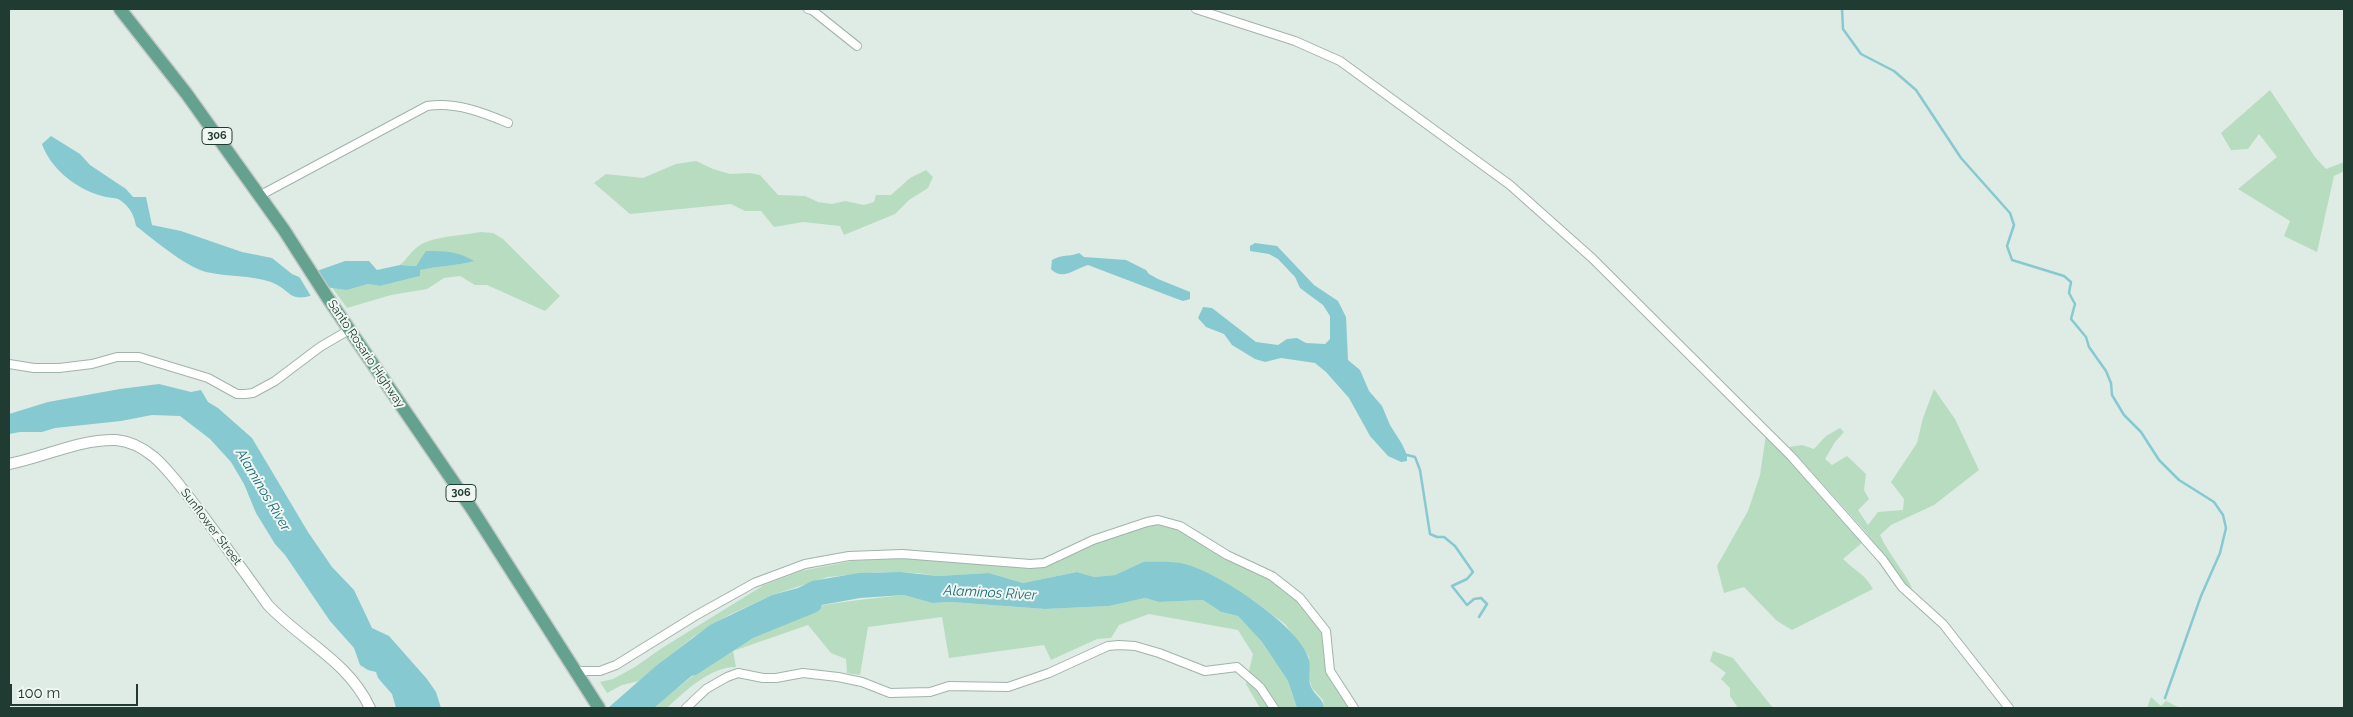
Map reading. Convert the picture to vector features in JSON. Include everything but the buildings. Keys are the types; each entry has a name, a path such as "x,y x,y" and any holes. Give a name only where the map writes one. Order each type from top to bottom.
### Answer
{"main road":[{"name":"Santo Rosario Highway","path":"120,9 186,93 308,267 472,509 599,708"}],"street":[{"path":"808,9 812,10 857,46"},
{"path":"1196,9 1295,41 1340,61 1510,185 1592,258 1791,456 1883,560 1902,587 1944,624 2009,708"},
{"path":"259,196 427,106 440,104 459,107 481,112 508,123"},
{"path":"9,364 34,368 59,368 92,364 117,357 139,358 208,378 237,394 245,394 275,381 320,347 349,330"},
{"name":"Sunflower Street","path":"9,464 78,445 117,440 132,443 154,457 175,478 268,605 344,670 360,689 370,708"},
{"path":"576,671 600,671 616,665 695,616 754,583 805,564 849,556 902,554 1030,564 1044,563 1117,531 1158,520 1180,526 1227,555 1272,576 1300,598 1326,631 1330,671 1354,708"},
{"path":"686,708 706,689 738,673 763,678 776,678 803,673 838,677 862,682 890,694 930,692 949,686 1008,687 1049,673 1108,646 1119,645 1135,646 1159,653 1205,671 1237,667 1260,687 1274,708"}],"green space":[{"path":"2270,90 2315,157 2326,169 2344,162 2344,171 2334,176 2317,252 2284,236 2290,221 2238,189 2277,157 2259,134 2248,149 2231,150 2221,133"},
{"path":"696,161 730,174 750,173 760,175 778,195 805,196 818,202 832,204 845,201 864,205 874,202 876,195 891,195 910,178 926,170 933,177 928,188 909,200 895,214 844,235 840,226 803,222 774,227 761,211 745,211 731,204 630,214 594,183 606,174 643,178 676,164"},
{"path":"480,232 493,233 503,239 560,296 545,311 487,285 475,285 460,276 444,278 427,289 391,295 347,308 331,286 347,290 368,284 380,286 420,276 419,270 473,261 420,260 416,266 400,265 416,248 429,241"},
{"path":"1934,389 1955,419 1979,470 1934,505 1891,525 1880,535 1912,588 1907,587 1864,530 1789,447 1802,445 1814,449 1826,436 1840,428 1844,432 1835,442 1825,459 1832,465 1847,456 1866,474 1864,490 1869,499 1858,510 1868,525 1878,512 1903,510 1904,499 1891,482 1917,443 1923,418"},
{"path":"1766,435 1784,452 1863,542 1843,559 1863,576 1873,589 1792,630 1777,621 1744,587 1724,593 1717,566 1748,511 1760,475"},
{"path":"1159,522 1170,524 1277,581 1293,595 1322,630 1327,672 1351,708 1324,708 1323,700 1312,688 1308,675 1309,657 1285,624 1253,600 1219,580 1187,565 1167,562 1143,562 1115,575 1094,577 1077,572 1023,583 989,573 938,576 917,573 880,572 828,577 772,595 729,615 693,637 639,681 622,685 607,693 600,682 613,679 635,667 662,648 764,585 801,571 852,561 899,558 974,560 1029,566 1091,543"},
{"path":"904,595 932,603 951,602 1045,609 1109,606 1145,598 1159,602 1203,600 1221,612 1238,616 1262,642 1288,681 1297,708 1260,708 1246,684 1253,654 1238,630 1149,614 1119,625 1111,638 1097,639 1051,660 1044,645 949,658 942,617 868,627 860,675 847,673 846,659 831,653 808,625 733,651 736,667 726,668 707,675 667,708 654,708 701,669 727,642 751,628 793,612 814,607"},
{"path":"1713,651 1733,658 1773,708 1738,708 1730,696 1730,688 1721,679 1726,673 1710,661"},
{"path":"2151,697 2161,706 2166,701 2180,708 2147,708"}],"water":[{"path":"51,136 80,154 90,165 126,189 133,197 146,197 152,225 181,231 242,252 272,258 292,274 306,280 316,294 307,297 295,297 271,282 255,278 206,272 189,265 136,226 131,212 120,200 92,193 74,183 58,170 42,144"},
{"path":"1255,243 1277,246 1314,285 1338,301 1346,317 1348,360 1360,370 1369,391 1382,406 1390,425 1407,455 1407,461 1401,462 1388,456 1370,436 1349,398 1326,372 1315,363 1281,358 1265,362 1255,359 1232,345 1224,334 1206,327 1198,318 1203,307 1212,308 1256,342 1278,345 1287,339 1297,338 1306,343 1325,344 1330,339 1330,316 1323,305 1300,288 1295,277 1278,259 1269,254 1250,251 1250,246"},
{"path":"426,251 457,253 474,261 420,270 420,276 380,286 368,284 347,290 325,287 314,272 345,261 369,261 377,270 400,265 416,266"},
{"path":"1079,253 1084,257 1126,260 1146,270 1158,279 1190,292 1190,299 1183,301 1088,265 1064,274 1051,269 1052,260"},
{"path":"159,384 191,392 201,390 208,402 218,408 252,438 308,532 332,567 354,590 372,628 389,636 427,679 436,692 441,708 396,708 392,694 378,678 376,672 360,665 354,648 330,621 285,555 275,544 256,513 244,484 231,462 210,439 180,416 152,415 121,421 55,428 42,432 9,434 9,414 48,402"},
{"path":"1143,562 1180,563 1199,569 1235,589 1273,616 1301,644 1309,660 1311,687 1324,708 1297,708 1288,681 1262,642 1238,616 1221,612 1203,600 1159,602 1145,598 1109,606 1045,609 951,602 932,603 904,595 860,598 805,608 731,639 654,708 608,708 656,666 710,625 772,595 798,588 812,581 859,573 900,572 938,576 989,573 1023,583 1077,572 1094,577 1115,575"}],"pier":[{"path":"297,273 307,278 317,296 312,298"}],"waterway":[{"path":"1842,9 1843,29 1861,54 1894,71 1916,90 1961,158 2010,213 2014,225 2007,246 2012,260 2064,276 2071,282 2069,293 2075,304 2071,319 2086,337 2089,347 2106,371 2111,383 2112,395 2124,415 2141,432 2159,460 2179,480 2214,502 2223,515 2226,528 2220,553 2201,596 2165,698"},
{"path":"1407,455 1415,457 1420,470 1430,534 1444,537 1455,546 1473,572 1467,579 1452,586 1467,605 1474,599 1481,598 1487,604 1479,617"},
{"name":"Alaminos River","path":"693,668 750,631 814,605"}]}
